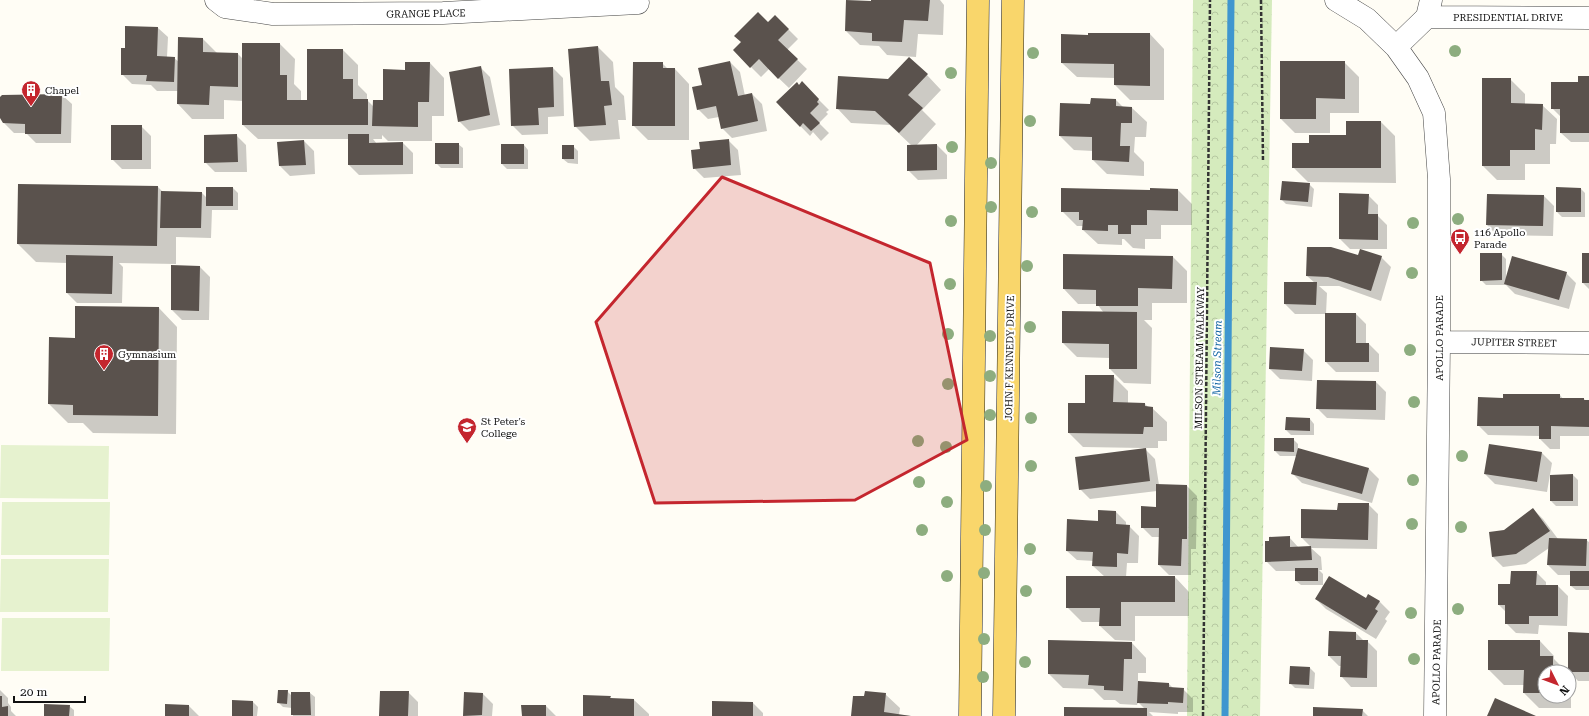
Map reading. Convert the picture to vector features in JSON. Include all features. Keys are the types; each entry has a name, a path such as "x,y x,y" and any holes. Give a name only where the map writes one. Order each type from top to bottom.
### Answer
{"main road":[{"path":"970,716 978,0"},
{"name":"JOHN F KENNEDY DRIVE","path":"1004,716 1013,0"}],"street":[{"name":"GRANGE PLACE","path":"216,0 225,7 273,14 443,13 638,3"},
{"name":"APOLLO PARADE","path":"1336,0 1367,19 1396,47 1418,78 1434,113 1439,179 1439,342 1435,716"},
{"path":"1396,47 1429,8"},
{"name":"PRESIDENTIAL DRIVE","path":"1429,8 1589,18"},
{"name":"JUPITER STREET","path":"1439,342 1589,343"}],"path":[{"name":"MILSON STREAM WALKWAY","path":"1203,716 1210,0"},
{"path":"1260,0 1263,162"}],"highlighted area":[{"path":"722,177 930,263 967,440 855,500 655,503 596,322"}],"green space":[{"path":"1193,0 1272,0 1260,716 1187,716"},
{"path":"1,445 109,446 108,499 0,498"},
{"path":"2,502 110,502 109,555 1,555"},
{"path":"1,559 109,559 108,612 0,612"},
{"path":"2,618 110,618 109,671 1,671"}],"building":[{"path":"846,0 930,0 928,21 904,20 902,42 872,41 872,33 845,31"},
{"path":"758,12 768,22 775,15 789,29 778,40 798,59 778,79 759,59 750,68 733,50 741,42 734,36"},
{"path":"125,26 158,27 157,56 175,57 174,82 146,81 147,75 121,75 121,48 125,48"},
{"path":"1088,33 1150,33 1150,86 1114,85 1114,64 1061,63 1061,34 1088,35"},
{"path":"178,37 203,38 203,52 238,53 238,87 210,86 209,105 177,104"},
{"path":"242,43 280,43 280,75 287,75 287,100 307,100 307,49 343,49 343,79 353,79 353,99 368,99 368,125 242,125"},
{"path":"598,46 601,81 609,81 612,105 604,106 606,125 574,127 568,49"},
{"path":"909,57 928,74 908,95 923,108 899,133 875,111 836,109 838,76 888,79"},
{"path":"730,61 738,96 752,93 758,121 721,129 716,106 697,110 692,87 702,85 698,68"},
{"path":"1280,61 1345,61 1345,99 1316,98 1316,119 1280,119"},
{"path":"405,62 430,62 429,102 418,102 418,127 372,126 373,100 383,100 383,69 405,70"},
{"path":"633,62 663,62 663,68 675,68 675,126 632,126"},
{"path":"481,66 490,115 458,122 449,72"},
{"path":"553,67 554,107 538,108 539,125 511,126 509,69"},
{"path":"1578,76 1589,76 1589,133 1560,133 1560,109 1551,109 1551,82 1578,82"},
{"path":"1482,78 1511,78 1511,103 1543,104 1542,130 1535,129 1535,150 1510,150 1510,166 1482,166"},
{"path":"802,81 819,99 817,102 819,104 810,113 820,123 811,131 803,123 800,127 776,102 797,82 799,85"},
{"name":"Chapel","path":"62,94 61,134 25,134 25,124 3,123 0,118 0,97 2,95"},
{"path":"1091,98 1116,99 1116,106 1132,107 1132,123 1121,123 1120,146 1130,146 1129,162 1092,160 1092,137 1059,136 1060,103 1090,104"},
{"path":"1346,121 1381,121 1381,168 1292,168 1292,143 1309,143 1309,135 1346,135"},
{"path":"111,125 142,125 142,160 111,160"},
{"path":"237,134 238,162 204,163 204,135"},
{"path":"348,134 369,134 369,143 403,142 403,165 348,165"},
{"path":"729,139 731,165 693,169 691,150 700,149 699,142"},
{"path":"304,140 306,165 279,166 277,142"},
{"path":"435,143 459,143 459,164 435,164"},
{"path":"501,144 524,144 524,164 501,164"},
{"path":"937,144 937,170 907,171 907,145"},
{"path":"562,145 574,145 574,159 562,159"},
{"path":"1282,181 1310,183 1308,202 1280,200"},
{"path":"18,184 158,186 157,246 17,244"},
{"path":"206,187 233,187 233,206 206,206"},
{"path":"1556,187 1581,188 1581,212 1556,212"},
{"path":"1061,188 1150,190 1150,188 1178,189 1178,211 1147,210 1147,225 1131,225 1131,234 1118,234 1118,225 1108,225 1108,231 1082,230 1083,220 1079,220 1079,212 1061,212"},
{"path":"161,191 202,192 201,228 160,228"},
{"path":"1339,193 1369,194 1368,214 1378,214 1378,240 1339,239"},
{"path":"1487,194 1544,195 1543,226 1486,225"},
{"path":"1307,247 1331,247 1358,255 1360,249 1382,256 1371,291 1328,277 1306,276"},
{"path":"1480,253 1502,253 1502,280 1480,281"},
{"path":"1582,253 1589,253 1589,283 1582,283"},
{"path":"1063,254 1173,256 1172,289 1138,288 1138,306 1096,306 1096,290 1063,289"},
{"path":"66,255 113,256 112,294 66,293"},
{"path":"1512,256 1567,272 1559,300 1504,284"},
{"path":"171,265 200,266 199,311 171,310"},
{"path":"1284,282 1317,282 1316,305 1284,304"},
{"name":"Gymnasium","path":"75,306 159,307 158,416 73,415 73,405 48,404 49,337 75,338"},
{"path":"1062,311 1137,312 1137,369 1109,369 1109,344 1062,343"},
{"path":"1325,313 1356,313 1356,343 1369,343 1369,362 1325,362"},
{"path":"1270,347 1304,349 1302,371 1269,369"},
{"path":"1085,375 1114,375 1113,402 1145,403 1145,406 1153,407 1153,427 1144,427 1143,434 1068,433 1068,403 1085,403"},
{"path":"1317,380 1376,381 1376,410 1316,409"},
{"path":"1503,394 1560,394 1560,398 1584,398 1584,400 1589,400 1589,427 1551,426 1551,439 1539,439 1539,426 1477,426 1478,397 1503,398"},
{"path":"1286,417 1310,418 1310,431 1285,430"},
{"path":"1274,438 1294,438 1294,452 1274,451"},
{"path":"1489,444 1542,452 1537,482 1484,474"},
{"path":"1146,448 1150,481 1079,490 1075,457"},
{"path":"1298,448 1369,468 1362,494 1291,474"},
{"path":"1573,474 1573,501 1550,501 1550,475"},
{"path":"1156,484 1187,485 1187,539 1182,539 1181,566 1158,565 1159,528 1141,528 1141,506 1156,507"},
{"path":"1338,503 1369,503 1368,540 1301,538 1301,509 1337,510"},
{"path":"1533,508 1550,531 1516,554 1492,557 1489,532 1504,530"},
{"path":"1098,510 1116,511 1116,524 1130,525 1128,554 1117,553 1117,567 1092,566 1093,552 1066,551 1067,519 1098,521"},
{"path":"1290,536 1290,547 1311,546 1312,560 1265,562 1265,541 1269,541 1269,537"},
{"path":"1549,538 1587,539 1586,566 1547,565"},
{"path":"1295,568 1318,568 1318,581 1295,581"},
{"path":"1511,571 1537,571 1536,585 1558,585 1558,616 1529,616 1529,624 1505,624 1505,605 1498,605 1498,584 1510,584"},
{"path":"1570,571 1589,571 1589,586 1570,586"},
{"path":"1066,576 1175,576 1175,602 1121,602 1121,626 1099,626 1100,608 1066,608"},
{"path":"1329,576 1366,598 1368,594 1380,601 1375,609 1378,611 1366,630 1315,599"},
{"path":"1329,631 1356,632 1356,640 1368,640 1367,678 1340,677 1341,656 1328,656"},
{"path":"1568,632 1589,633 1589,672 1577,672 1577,664 1568,664"},
{"path":"1048,640 1132,642 1132,659 1124,659 1123,691 1104,690 1104,686 1088,685 1089,675 1048,674"},
{"path":"1488,640 1540,640 1540,656 1553,656 1553,664 1537,664 1537,693 1523,693 1524,670 1488,670"},
{"path":"1290,666 1310,667 1309,685 1289,684"},
{"path":"1138,681 1169,683 1169,687 1184,688 1183,703 1137,703"},
{"path":"278,690 288,690 287,704 277,703"},
{"path":"380,691 409,691 408,716 379,716"},
{"path":"865,691 886,693 884,712 911,716 851,716 853,696 864,696"},
{"path":"291,692 310,692 311,715 291,715"},
{"path":"464,692 483,693 482,715 463,716"},
{"path":"583,695 634,699 634,716 583,716"},
{"path":"0,696 2,696 2,707 8,706 8,716 0,716"},
{"path":"1495,698 1536,716 1487,716"},
{"path":"232,700 253,701 253,716 232,716"},
{"path":"712,701 753,702 753,716 712,716"},
{"path":"44,704 70,705 69,716 44,716"},
{"path":"165,704 189,705 189,716 165,716"},
{"path":"521,705 546,705 546,716 522,716"},
{"path":"1064,707 1147,708 1147,716 1064,716"},
{"path":"1313,707 1363,709 1362,716 1313,716"}],"waterway":[{"name":"Milson Stream","path":"1225,716 1231,0"}],"place":[{"name":"Chapel","path":"31,107"},
{"name":"116 Apollo Parade","path":"1460,255"},
{"name":"Gymnasium","path":"104,371"},
{"name":"St Peter's College","path":"467,444"}]}
